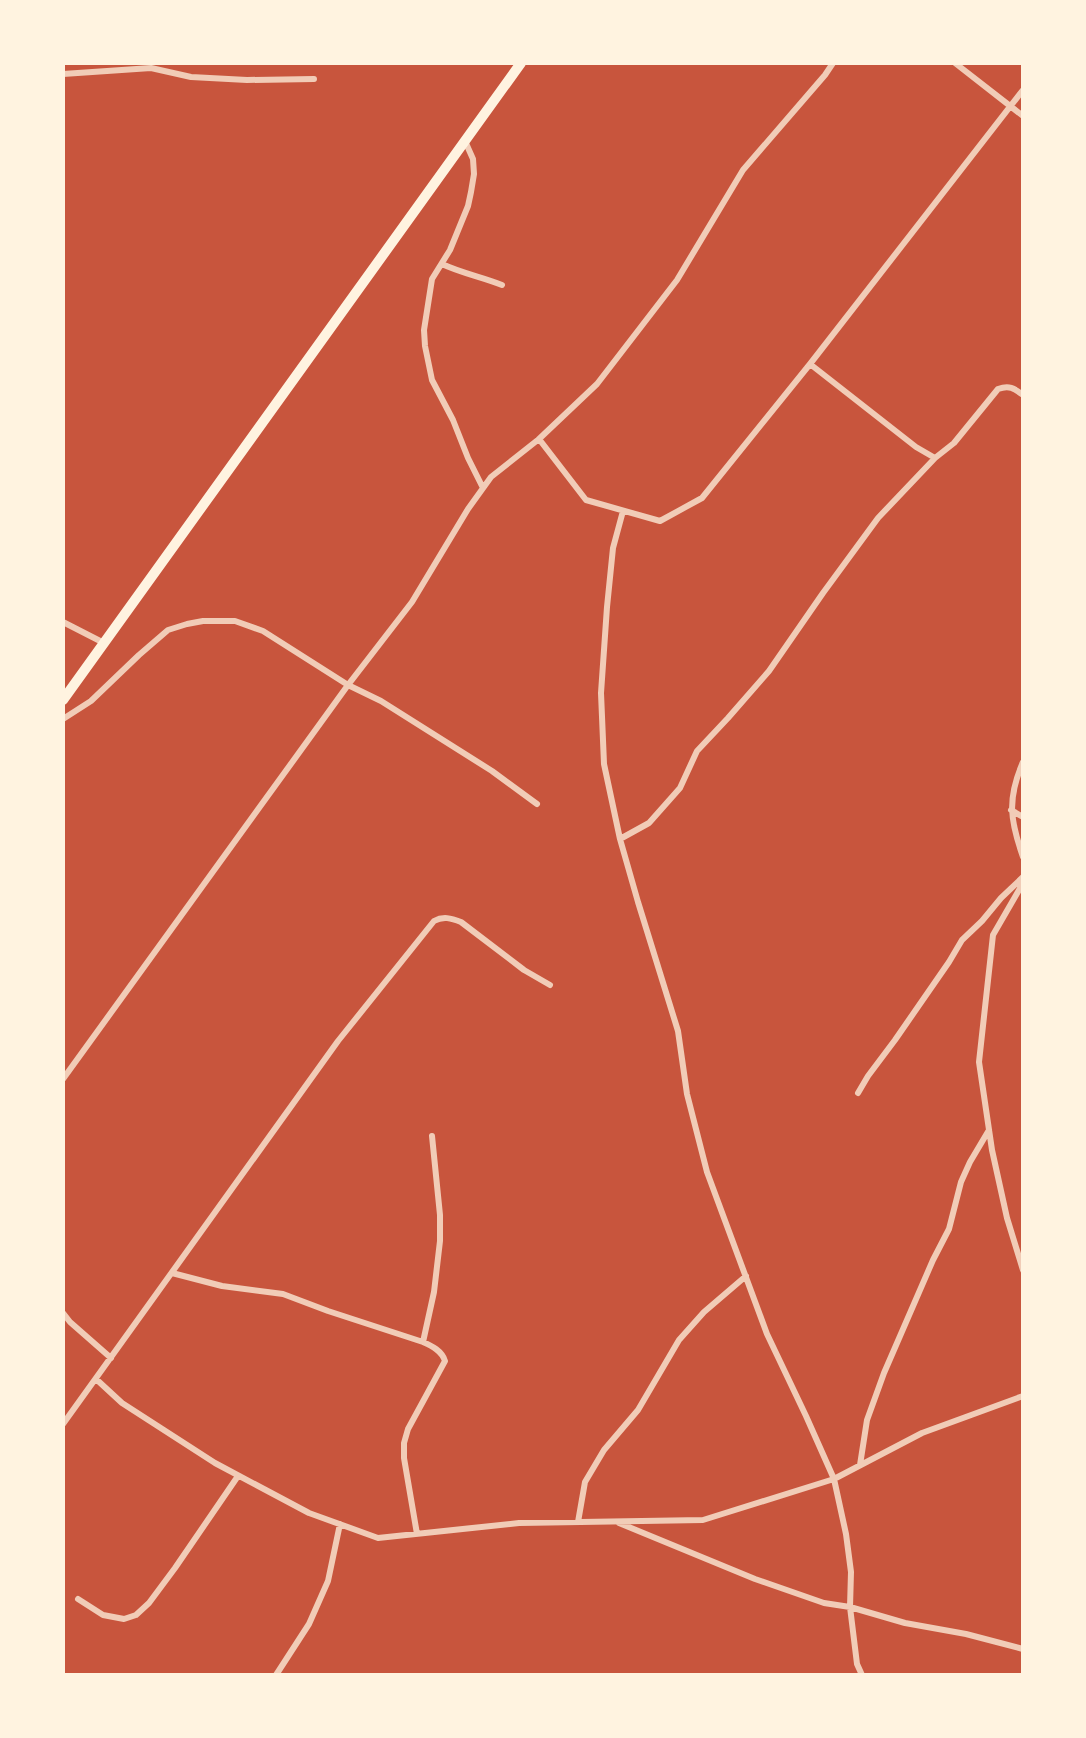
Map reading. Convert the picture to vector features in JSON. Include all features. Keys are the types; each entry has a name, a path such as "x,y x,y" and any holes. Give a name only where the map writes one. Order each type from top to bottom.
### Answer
{"highway":[{"path":"63,700 521,63"}],"street":[{"path":"63,1079 348,685 412,602 468,509 491,477 540,439 597,384 677,280 743,170 833,63"},
{"path":"955,63 1023,116"},
{"path":"63,74 151,68 191,76 247,80 314,79"},
{"path":"540,439 586,500 660,521 702,498 1023,90"},
{"path":"466,141 473,159 471,192 450,250 432,279 426,316 425,346 432,380 483,488"},
{"path":"442,264 458,272 502,285"},
{"path":"810,364 916,447 935,458"},
{"path":"620,839 649,823 680,788 697,751 769,671 878,518 935,458 954,443 998,389 1005,386 1014,388 1023,396"},
{"path":"623,511 613,548 607,607 601,693 604,764 620,839 678,1031 687,1094 707,1172 767,1334 834,1479 846,1534 851,1572 850,1607 862,1675"},
{"path":"63,719 91,701 168,630 203,621 235,621 263,631 348,685 381,701 492,771 537,804"},
{"path":"63,622 104,643"},
{"path":"1023,762 1016,778 1011,810 1023,857"},
{"path":"1011,810 1023,817"},
{"path":"858,1093 962,940 1001,898 1023,880"},
{"path":"1023,880 993,935 979,1062 989,1130 1007,1218 1023,1270"},
{"path":"63,1424 338,1041 434,921 453,918 461,922 524,970 550,985"},
{"path":"860,1465 867,1420 891,1354 949,1229 961,1182 989,1130"},
{"path":"423,1342 434,1292 440,1241 432,1136"},
{"path":"172,1273 222,1286 283,1294 423,1342 444,1355 445,1361 408,1429 404,1443 404,1458 417,1534"},
{"path":"578,1522 585,1482 604,1451 638,1410 679,1340 704,1312 746,1276"},
{"path":"63,1313 111,1358"},
{"path":"96,1380 122,1403 238,1476 309,1513 378,1538 519,1523 704,1520 834,1479 922,1433 1023,1396"},
{"path":"78,1599 103,1615 124,1619 136,1615 149,1603 175,1568 238,1476"},
{"path":"616,1521 755,1579 824,1602 1023,1649"},
{"path":"276,1675 309,1624 328,1581 340,1524"}]}
